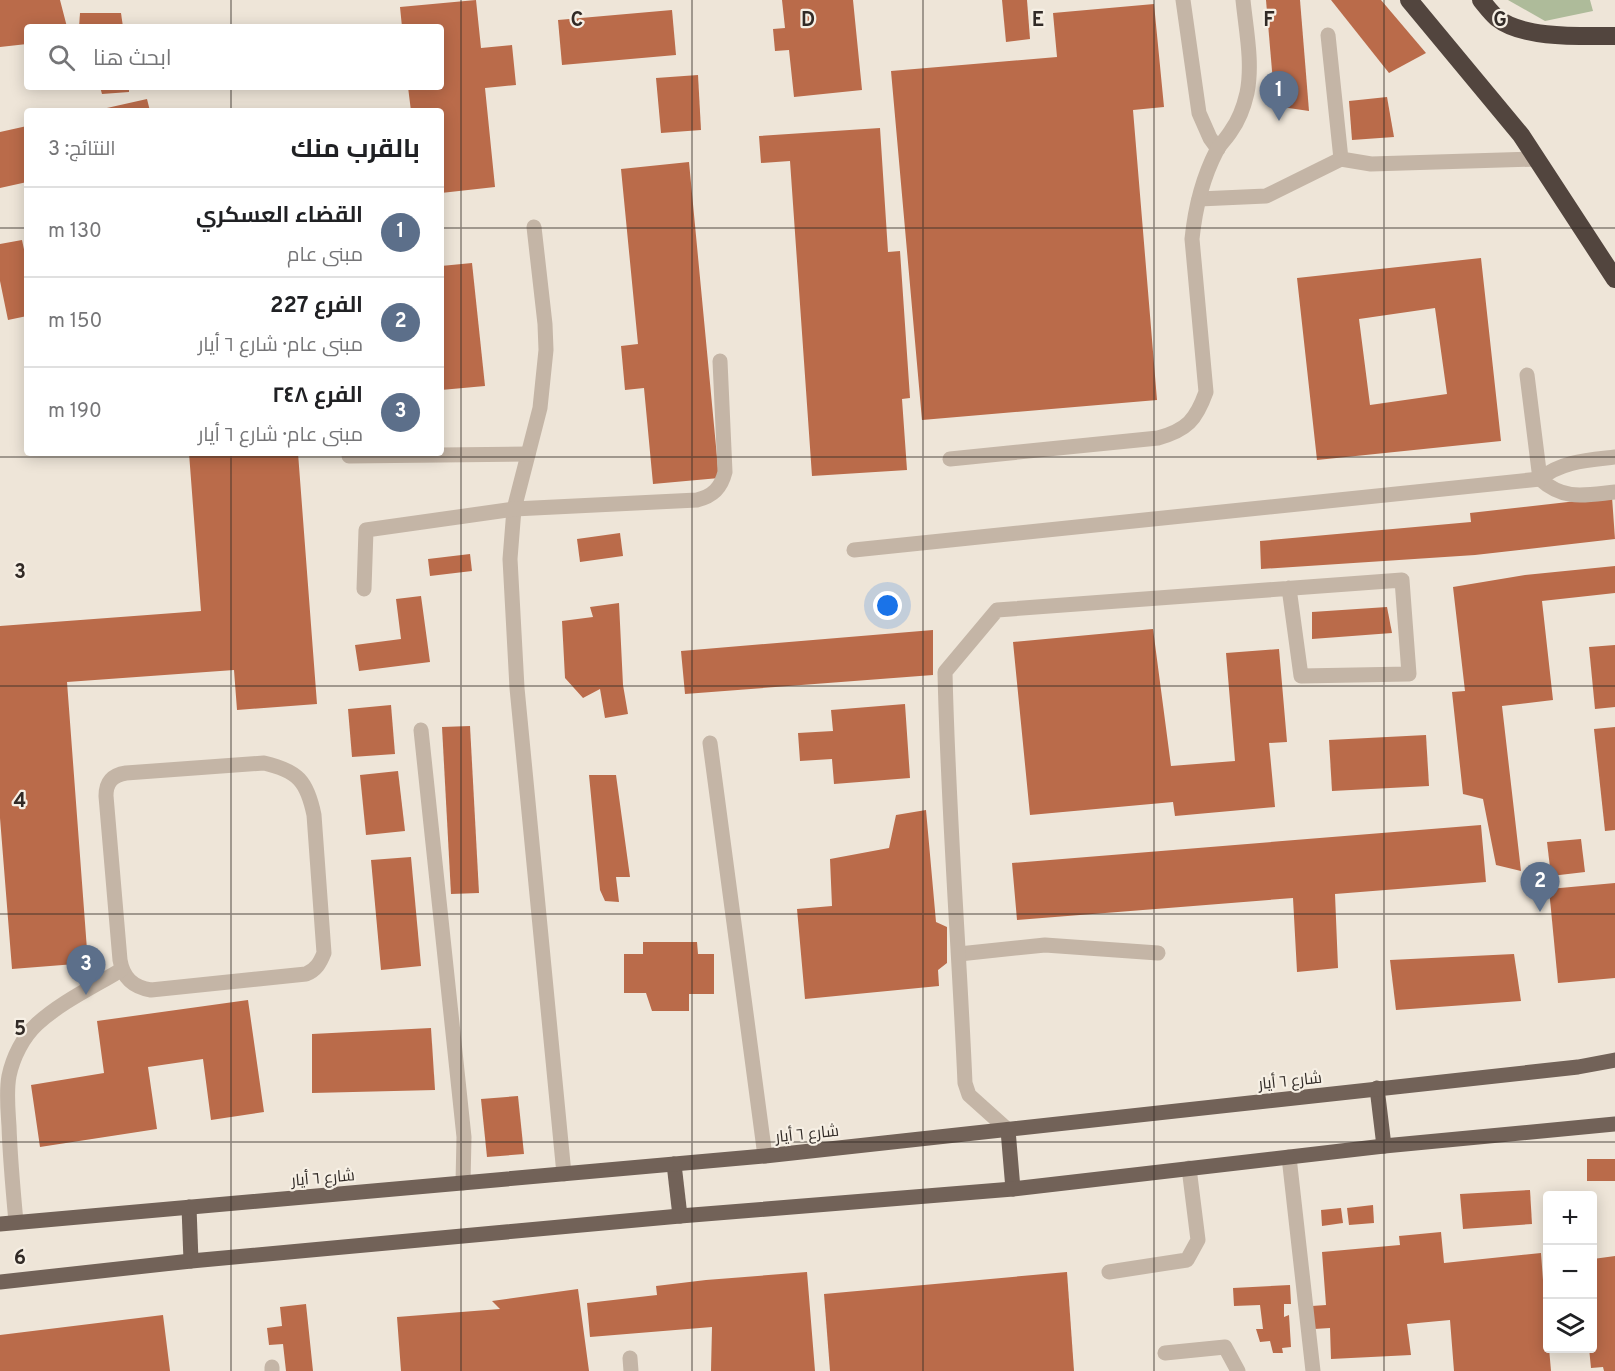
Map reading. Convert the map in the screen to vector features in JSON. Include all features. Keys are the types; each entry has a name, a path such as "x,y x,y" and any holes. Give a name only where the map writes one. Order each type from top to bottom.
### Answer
{"highway":[{"path":"1409,0 1521,135 1615,279"},
{"path":"1481,0 1498,18 1524,30 1554,35 1615,36"}],"main road":[{"name":"شارع ٦ أيار","path":"0,1224 765,1156 1578,1067 1615,1060"},
{"path":"1377,1088 1384,1146"},
{"path":"0,1282 191,1261 680,1216 1013,1189 1384,1146 1615,1124"},
{"path":"1008,1130 1013,1189"},
{"path":"674,1164 680,1216"},
{"path":"189,1207 191,1261"}],"lane":[{"path":"1183,0 1199,113 1210,138 1218,149"},
{"path":"950,459 1158,438 1175,433 1190,423 1200,409 1206,392 1192,239 1194,219 1198,200 1218,149 1231,132 1241,113 1247,92 1249,70 1243,0"},
{"path":"1328,35 1341,159"},
{"path":"1198,200 1266,196 1341,159 1371,164 1537,159"},
{"path":"534,227 546,350 540,408 514,509 510,559 517,688 564,1174"},
{"path":"364,589 366,530 514,509 707,498 716,492 725,472 720,361"},
{"path":"1527,375 1540,479 1548,487 1568,495 1615,492"},
{"path":"444,455 528,454"},
{"path":"854,550 1540,479 1564,465 1615,457"},
{"path":"1008,1130 969,1095 965,1083 947,770 945,672 997,610 1289,588 1402,580 1409,674 1302,676 1289,588"},
{"path":"421,730 464,1137 463,1183"},
{"path":"710,743 765,1156"},
{"path":"264,763 284,767 300,779 310,796 314,815 324,953 315,969 306,974 151,990 133,984 121,970 106,796 106,789 113,777 126,773 264,763"},
{"path":"959,954 1045,945 1158,953"},
{"path":"16,1222 10,1163 7,1093 9,1075 15,1058 22,1042 50,1013 121,970"},
{"path":"1289,1157 1313,1371"},
{"path":"1109,1272 1187,1260 1198,1240 1189,1168"},
{"path":"1165,1353 1225,1347 1238,1371"}],"green space":[{"path":"1508,0 1590,0 1593,11 1545,21"}],"building":[{"path":"0,0 60,0 66,24 24,24 24,44 0,47"},
{"path":"476,0 481,48 512,45 516,85 485,88 495,187 444,193 444,108 411,108 408,90 444,90 444,24 402,24 400,7"},
{"path":"782,0 853,0 862,90 794,97 789,50 775,51 773,29 785,28"},
{"path":"1002,0 1027,0 1030,39 1006,42"},
{"path":"1266,0 1300,0 1309,111 1275,106"},
{"path":"1331,0 1381,0 1426,53 1389,73"},
{"path":"1154,4 1164,107 1133,110 1157,400 922,420 891,71 1057,57 1053,13"},
{"path":"672,10 676,55 562,65 558,20"},
{"path":"80,13 121,13 123,24 79,24"},
{"path":"698,75 701,130 661,133 656,78"},
{"path":"101,90 129,90 129,92 102,94"},
{"path":"1387,97 1394,137 1352,140 1349,101"},
{"path":"147,99 149,108 107,108"},
{"path":"24,127 24,183 0,188 0,132"},
{"path":"880,128 888,252 900,251 910,398 902,399 907,470 812,476 790,161 761,163 759,136"},
{"path":"689,162 719,478 653,484 644,388 625,390 621,346 638,344 621,169"},
{"path":"22,240 24,317 8,320 0,281 0,244"},
{"path":"1481,258 1501,441 1317,460 1297,278","holes":["1435,308 1447,394 1370,405 1359,319"]},
{"path":"472,263 485,386 444,390 444,266"},
{"path":"189,456 298,456 317,704 237,710 234,670 67,682 88,963 12,969 0,818 0,626 201,611"},
{"path":"1612,497 1615,539 1475,555 1261,569 1260,541 1471,522 1470,513"},
{"path":"620,533 623,556 580,562 577,539"},
{"path":"470,554 472,571 430,576 428,559"},
{"path":"1615,566 1615,593 1542,601 1553,700 1502,706 1521,871 1496,865 1483,799 1463,794 1452,692 1465,691 1453,587 1525,575"},
{"path":"421,596 430,662 359,671 355,645 401,639 396,599"},
{"path":"619,603 623,685 628,714 605,718 600,689 583,698 565,678 562,621 593,617 590,607"},
{"path":"1387,607 1392,633 1312,639 1312,612"},
{"path":"1153,629 1171,766 1235,761 1226,653 1279,649 1287,742 1269,743 1275,807 1175,816 1173,802 1030,815 1013,642"},
{"path":"933,630 933,675 685,694 681,651"},
{"path":"1615,645 1615,707 1595,709 1589,647"},
{"path":"905,704 910,778 834,784 832,759 800,761 798,733 833,731 831,710"},
{"path":"391,705 395,754 352,757 348,709"},
{"path":"470,726 479,893 451,894 442,727"},
{"path":"1615,727 1615,830 1605,831 1594,729"},
{"path":"1426,735 1429,786 1332,791 1329,740"},
{"path":"398,771 405,831 366,835 360,775"},
{"path":"589,775 616,775 630,877 616,877 619,902 605,901 600,890"},
{"path":"926,810 936,922 947,927 947,963 938,970 939,986 805,999 797,909 832,906 830,859 889,848 896,815"},
{"path":"1481,825 1486,882 1335,894 1338,968 1297,972 1293,898 1017,920 1012,863"},
{"path":"1581,839 1585,872 1551,876 1547,842"},
{"path":"411,857 421,966 381,970 371,860"},
{"path":"1615,883 1615,978 1558,983 1549,889"},
{"path":"643,942 697,942 698,954 714,954 714,994 689,994 689,1011 652,1011 646,993 624,993 624,954 643,954"},
{"path":"1514,954 1521,1001 1396,1010 1390,960"},
{"path":"248,1000 264,1112 211,1120 203,1059 148,1067 157,1129 40,1147 31,1085 104,1073 97,1021"},
{"path":"431,1028 435,1090 312,1093 312,1034"},
{"path":"518,1096 524,1154 487,1157 481,1099"},
{"path":"1587,1159 1615,1159 1615,1181 1587,1181"},
{"path":"1530,1190 1532,1224 1463,1229 1460,1194"},
{"path":"1373,1205 1374,1223 1349,1225 1347,1208"},
{"path":"1341,1208 1343,1223 1322,1226 1321,1210"},
{"path":"1441,1232 1444,1263 1541,1253 1543,1353 1549,1353 1551,1371 1454,1371 1450,1320 1407,1324 1411,1355 1331,1359 1330,1328 1314,1329 1312,1306 1326,1305 1322,1252 1400,1245 1399,1236"},
{"path":"1615,1256 1615,1371 1604,1371 1603,1367 1591,1368 1590,1353 1597,1353 1597,1258"},
{"path":"807,1272 815,1371 711,1371 712,1327 590,1337 587,1303 657,1295 656,1286"},
{"path":"1067,1272 1074,1371 830,1371 824,1294"},
{"path":"1290,1285 1291,1304 1284,1304 1284,1317 1289,1315 1291,1347 1282,1348 1283,1353 1273,1353 1270,1341 1260,1342 1256,1329 1263,1329 1260,1305 1234,1306 1233,1288"},
{"path":"578,1289 589,1371 401,1371 397,1317 500,1309 492,1301"},
{"path":"306,1304 313,1371 286,1371 283,1344 269,1345 267,1328 282,1326 280,1307"},
{"path":"163,1315 170,1371 0,1371 0,1335"}],"place":[{"name":"القضاء العسكري","path":"1279,121"},
{"name":"الفرع 227","path":"1540,912"},
{"name":"الفرع ٢٤٨","path":"86,995"}]}
